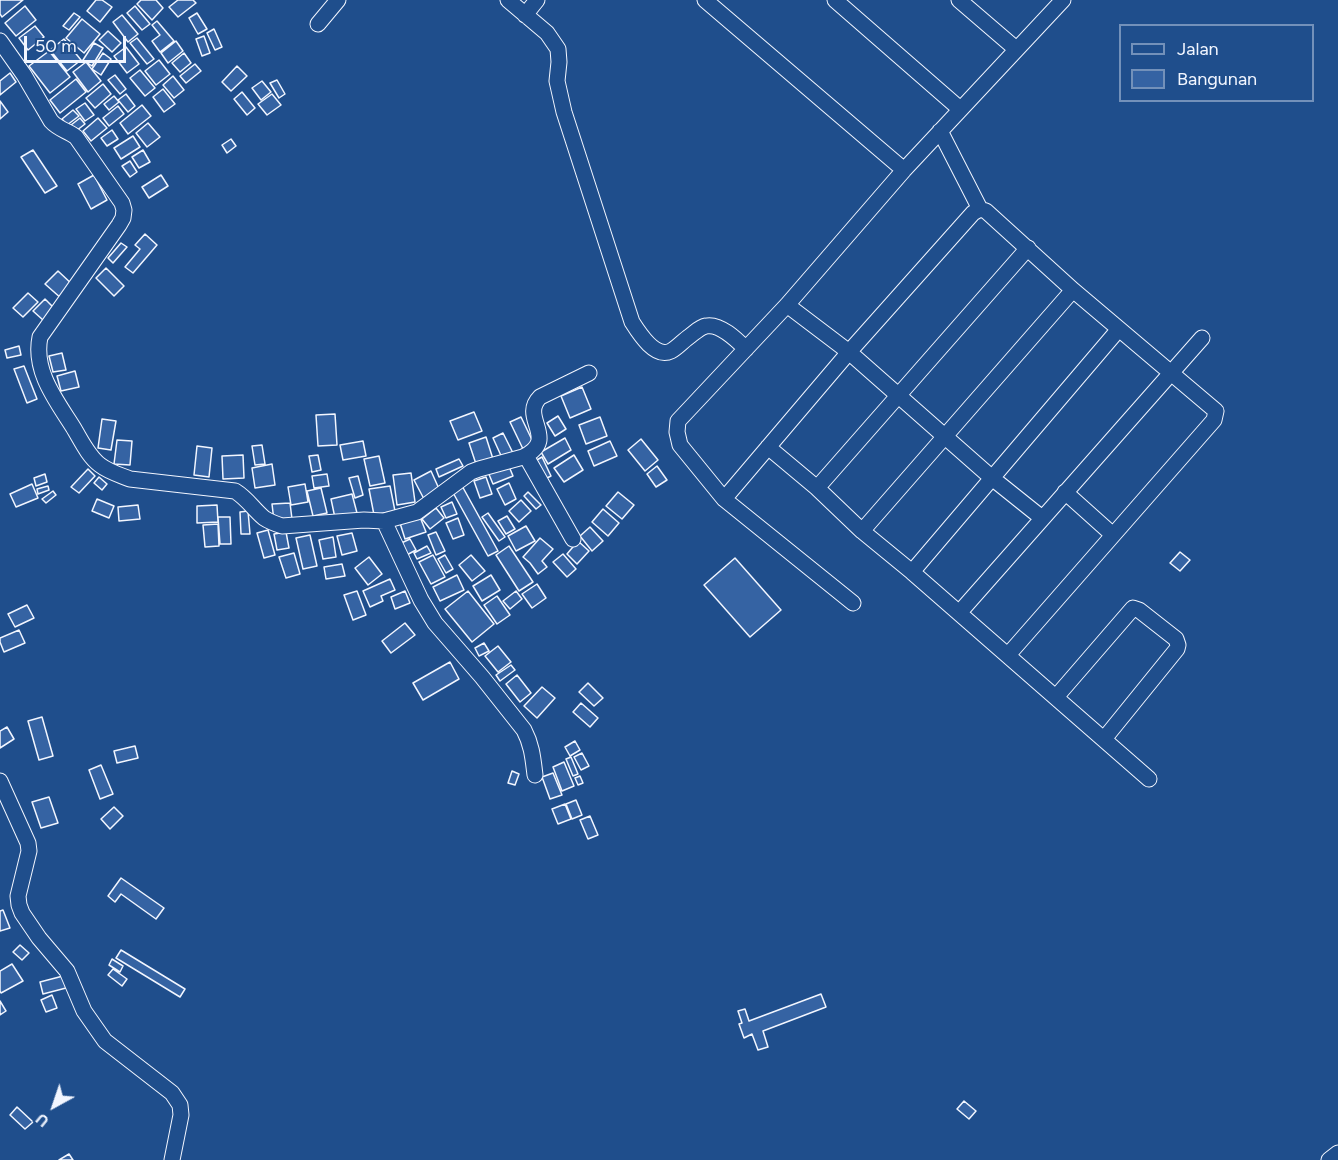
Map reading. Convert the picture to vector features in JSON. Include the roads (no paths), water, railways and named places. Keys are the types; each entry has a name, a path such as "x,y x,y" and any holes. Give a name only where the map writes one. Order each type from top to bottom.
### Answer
{"street":[{"path":"318,24 338,0"},
{"path":"508,0 547,33 558,49 557,81 564,112 632,322 639,334 649,345 663,353 671,351 706,326 716,327 728,333 746,349"},
{"path":"525,15 537,0"},
{"path":"705,0 904,170"},
{"path":"835,0 960,110"},
{"path":"959,0 1016,49"},
{"path":"853,603 724,499 680,445 676,432 678,421 787,305 904,170 1060,1"},
{"path":"0,41 24,75 51,121 55,126 76,137 119,197 124,210 119,225 40,337 39,344 41,368 47,386 89,454 114,474 130,479 235,491 245,497 264,518 282,526 364,520 384,522 417,512 471,472 526,456 536,448 539,441 540,434 533,413 535,402 540,397 589,373"},
{"path":"940,131 980,209 986,211 1073,290 1216,411 1214,420 1008,655"},
{"path":"724,499 849,352 973,213 980,209"},
{"path":"817,488 1028,248"},
{"path":"862,531 1073,290"},
{"path":"787,305 849,352 992,478 1042,518"},
{"path":"912,572 1119,329"},
{"path":"959,613 1202,338"},
{"path":"768,447 1149,779"},
{"path":"526,456 573,539"},
{"path":"1065,492 1113,536"},
{"path":"384,522 421,600 435,623 482,676 524,730 532,749 535,775"},
{"path":"1056,697 1133,608 1139,610 1176,639 1178,649 1104,740"},
{"path":"0,782 28,843 29,851 18,896 22,913 39,938 67,971 84,1011 105,1041 172,1093 180,1106 181,1115 172,1160"},
{"path":"1329,1160 1338,1153"}]}
